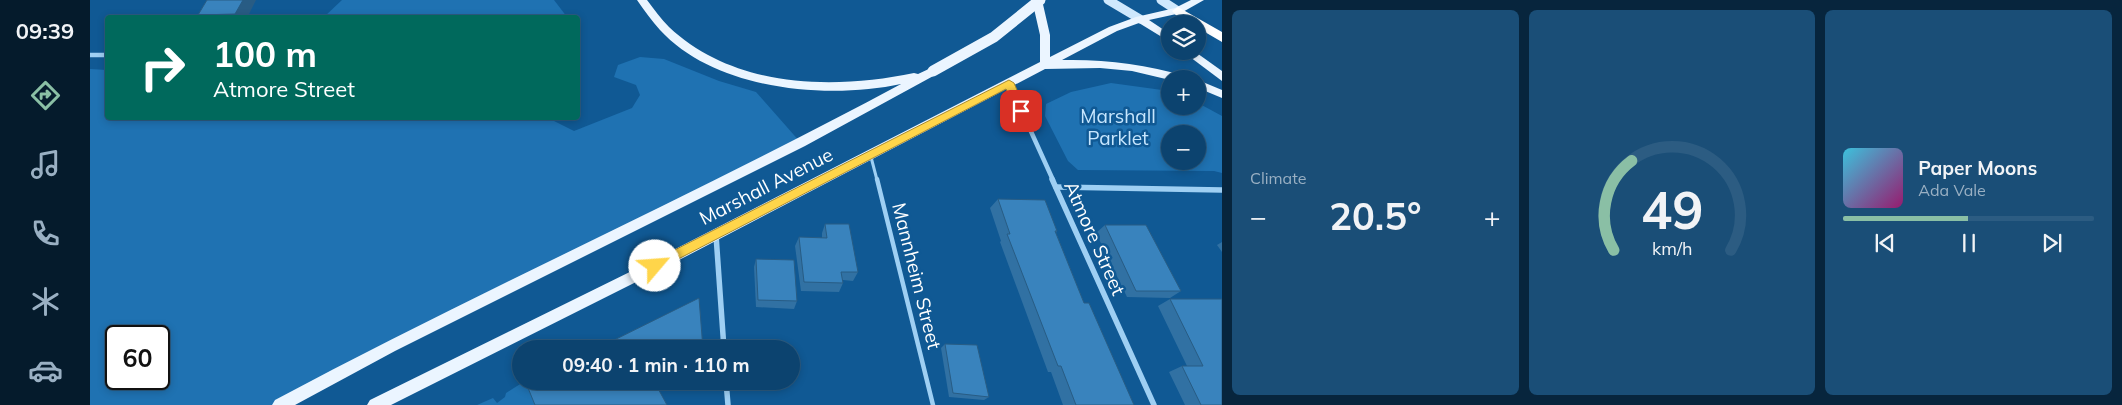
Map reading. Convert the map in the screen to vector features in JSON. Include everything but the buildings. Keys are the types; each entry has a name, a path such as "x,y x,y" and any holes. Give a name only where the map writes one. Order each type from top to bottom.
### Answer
{"highway":[{"path":"1178,11 1222,38"}],"main road":[{"path":"642,0 658,22 695,52 732,69 767,80 812,87 845,87 881,84 933,71"},
{"path":"280,405 390,346 801,143 994,36 1038,0 1045,35 1045,65 1117,64 1161,73"},
{"name":"Marshall Avenue","path":"375,405 716,234 1113,29 1140,19 1178,11 1199,0"},
{"path":"1140,19 1161,33"},
{"path":"1199,60 1222,77"},
{"path":"1206,87 1222,94"}],"street":[{"path":"1108,0 1140,19"},
{"path":"1161,0 1178,11"},
{"path":"90,55 105,55"},
{"name":"Atmore Street","path":"1009,83 1154,405"},
{"path":"1056,187 1222,190"},
{"path":"716,234 723,340"},
{"path":"727,390 728,405"}],"lane":[{"name":"Mannheim Street","path":"870,155 932,405"}],"green space":[{"path":"342,0 554,0 565,15 326,15"},
{"path":"640,57 664,59 719,81 756,92 801,143 280,405 90,405 90,69 105,70 105,120 552,120 574,131 632,108 640,95 636,85 614,77 618,65"},
{"name":"Marshall Parklet","path":"1111,83 1161,90 1161,115 1206,115 1206,107 1222,116 1222,173 1214,171 1078,170 1068,161 1045,116 1046,104 1071,92"},
{"path":"512,389 539,390 536,405 477,405 493,398 497,403 505,397 506,393"}],"route":[{"path":"655,266 1009,83 1021,111"}]}
